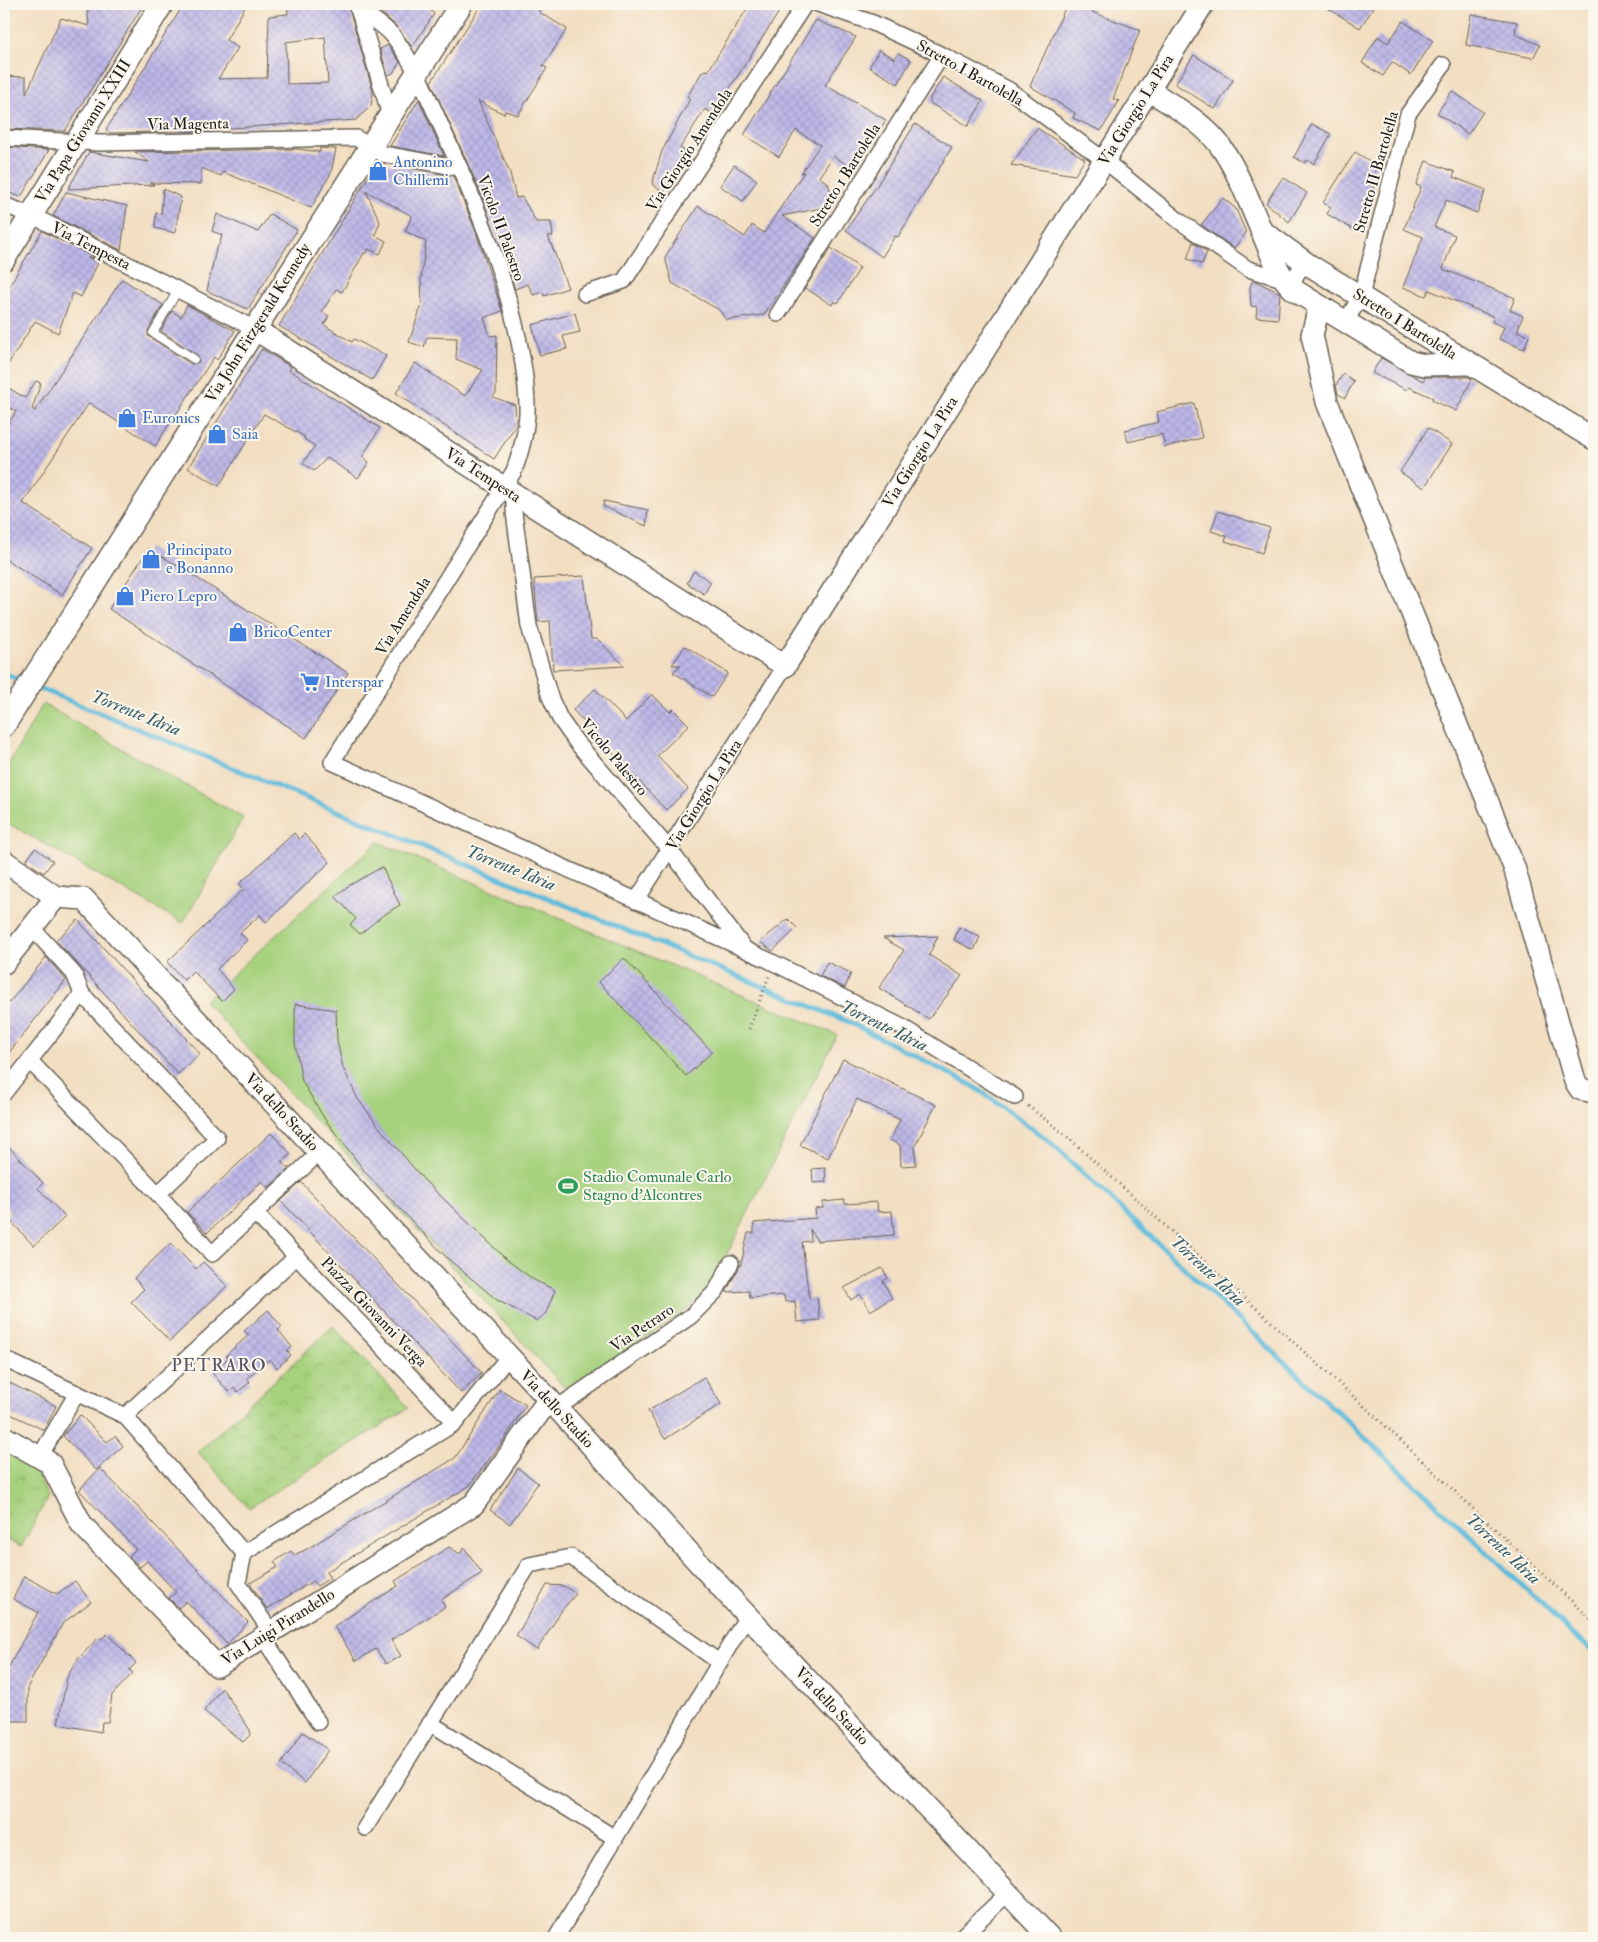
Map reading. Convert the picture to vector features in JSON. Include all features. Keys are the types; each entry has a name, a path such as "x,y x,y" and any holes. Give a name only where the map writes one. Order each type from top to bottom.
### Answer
{"main road":[{"name":"Via Papa Giovanni XXIII","path":"4,259 162,4"},
{"name":"Via John Fitzgerald Kennedy","path":"4,725 253,328 461,4"}],"street":[{"name":"Via Giorgio Amendola","path":"585,294 624,281 806,4"},
{"name":"Stretto I Bartolella","path":"818,4 873,23 942,55 1009,90 1104,160 1178,220 1248,270 1289,284"},
{"name":"Via Giorgio La Pira","path":"636,901 1203,4"},
{"name":"Vicolo II Palestro","path":"357,6 392,35 417,72 460,168 503,284 522,359 526,385 526,428 509,492"},
{"path":"357,6 390,115"},
{"name":"Stretto 1 Bartolella","path":"778,314 942,55"},
{"name":"Stretto II Bartolella","path":"1346,321 1361,296 1408,114 1443,65"},
{"path":"1148,90 1203,127 1222,148 1261,230"},
{"name":"Via Magenta","path":"4,138 100,143 356,138 383,154 460,168"},
{"name":"Via Tempesta","path":"4,205 31,215 253,328 785,666"},
{"name":"Stretto I Bartolella","path":"1261,230 1309,265 1469,364"},
{"name":"Stretto I Bartolella","path":"1261,230 1276,267 1289,284 1319,307 1346,321 1411,362 1424,365 1469,364"},
{"path":"1289,284 1301,268 1309,265"},
{"path":"1319,307 1312,335 1327,402 1514,867 1575,1081 1580,1089 1594,1092"},
{"path":"1469,364 1594,439"},
{"name":"Via Amendola","path":"509,492 332,762 636,901"},
{"name":"Vicolo Palestro","path":"509,492 514,512 528,626 550,697 560,719 577,743 670,849 746,950"},
{"path":"4,861 56,897 4,963"},
{"name":"Via dello Stadio","path":"56,897 84,899 553,1403 743,1612 1050,1938"},
{"path":"636,901 746,950 902,1027 1015,1096"},
{"path":"32,928 74,974 82,994 217,1138 158,1194"},
{"path":"4,1093 82,994"},
{"path":"30,1061 158,1194 212,1254 320,1152"},
{"name":"Piazza Giovanni Verga","path":"256,1212 455,1423"},
{"path":"125,1416 297,1256"},
{"name":"Via Petraro","path":"553,1403 691,1316 716,1291 731,1263"},
{"path":"318,1722 238,1583 244,1553 455,1423 509,1356"},
{"path":"4,1359 125,1416 244,1553"},
{"path":"40,1456 77,1393"},
{"name":"Via Luigi Pirandello","path":"4,1437 40,1456 55,1471 69,1504 82,1525 217,1666 474,1504 553,1403"},
{"path":"365,1828 529,1565 571,1557 720,1662"},
{"path":"556,1938 720,1662 743,1612"},
{"path":"430,1723 615,1838"},
{"path":"960,1938 1008,1893"}],"lane":[{"path":"178,290 153,333 194,359"}],"path":[{"path":"749,1029 770,974"},
{"path":"1015,1096 1062,1132 1112,1176 1365,1407 1594,1622"},
{"path":"4,1934 9,1938"}],"green space":[{"path":"43,704 243,818 183,923 4,821 4,773"},
{"name":"Stadio Comunale Carlo Stagno d'Alcontres","path":"378,842 837,1035 711,1286 688,1309 568,1391 204,1001"},
{"path":"333,1326 409,1408 249,1508 198,1452"},
{"path":"4,1451 33,1465 48,1497 21,1547 4,1538"}],"building":[{"path":"87,4 144,4 65,131 4,129 4,76 26,77 26,94 61,18 89,26"},
{"path":"184,4 247,4 226,40 238,48 218,79 267,78 269,16 288,14 287,4 348,4 373,92 371,106 356,120 216,129 216,131 110,133 106,130","holes":["325,37 328,83 287,84 286,42"]},
{"path":"372,4 424,4 434,14 412,47 396,26"},
{"path":"482,4 539,4 539,12 567,29 543,66 547,68 518,115 505,111 504,114 478,101 510,173 516,198 522,197 536,222 551,222 553,236 548,236 568,288 544,296 543,292 533,295 528,284 515,289 480,191 431,82"},
{"path":"750,4 766,4 779,12 713,114 705,109 680,148 688,153 664,193 652,184 662,151 690,99 687,97 702,72 708,71"},
{"path":"1067,4 1095,4 1092,12 1140,30 1113,99 1119,101 1101,131 1073,118 1075,113 1030,86"},
{"path":"1321,4 1376,4 1360,28"},
{"path":"1471,14 1517,22 1515,34 1540,45 1533,58 1466,45"},
{"path":"816,20 856,37 825,85 886,120 854,169 833,156 819,177 828,183 832,197 826,207 782,216 815,238 764,315 726,320 719,310 672,283 665,257 698,206 745,237 752,225 764,233 804,172 801,173 820,145 796,130 779,157 744,135"},
{"path":"1403,21 1433,41 1411,75 1392,62 1383,76 1362,63 1378,36 1388,43"},
{"path":"388,45 400,62 393,73 388,75 380,49"},
{"path":"879,50 895,59 898,53 911,60 898,84 869,67"},
{"path":"1194,55 1233,80 1215,109 1175,84"},
{"path":"943,77 983,101 968,126 930,103 930,98"},
{"path":"1452,91 1483,112 1468,134 1437,113"},
{"path":"419,99 423,109 444,156 390,146"},
{"path":"915,124 952,147 898,237 895,236 882,257 846,230 876,187"},
{"path":"1312,124 1331,134 1314,164 1307,160 1305,163 1294,157"},
{"path":"1037,128 1085,159 1075,175 1011,165"},
{"path":"4,147 49,150 21,197 4,191"},
{"path":"320,148 336,149 331,173 311,208 223,172 221,176 201,168 201,184 150,183 154,185 68,189 89,152 149,162 135,152 298,149 320,152"},
{"path":"1355,152 1378,166 1368,183 1374,187 1363,202 1369,206 1354,230 1327,214 1331,207 1323,203"},
{"path":"1426,161 1455,172 1453,177 1486,190 1477,213 1446,200 1434,227 1455,235 1443,269 1515,298 1510,310 1523,316 1517,331 1529,336 1524,349 1499,339 1504,327 1492,322 1494,317 1429,290 1426,296 1403,287 1423,237 1404,229 1421,187 1416,185"},
{"path":"377,162 453,176 476,232 502,311 484,318 490,336 497,335 496,393 493,397 515,405 516,425 494,459 396,393 415,363 465,396 483,370 456,359 457,338 427,337 424,347 409,342 422,304 421,278 426,242 405,231 412,216 366,191 380,222 375,235 386,241 380,254 368,249 364,253 342,292 336,289 322,312 329,316 324,325 352,342 354,339 386,356 372,380 279,326"},
{"path":"734,165 757,180 743,201 720,186"},
{"path":"1283,177 1307,193 1289,222 1266,203"},
{"path":"163,189 181,197 175,233 155,228 156,213 161,214"},
{"path":"66,192 127,206 121,250 53,216"},
{"path":"1223,198 1236,209 1246,233 1234,248 1201,225"},
{"path":"217,214 258,232 270,214 297,230 248,309 207,291 216,249 222,235 212,231"},
{"path":"42,231 98,259 88,257 98,263 81,297 73,293 58,333 35,321 4,371 4,295"},
{"path":"1193,242 1207,252 1202,264 1187,259"},
{"path":"831,248 860,268 838,303 834,301 832,305 805,288"},
{"path":"122,279 163,305 148,330 148,336 191,364 199,362 197,355 161,331 172,311 181,317 187,305 235,331 217,360 214,357 155,446 89,403 23,503 92,548 62,595 4,558 4,431 16,411 4,405 4,385 25,398 36,381 41,383 32,409 35,411"},
{"path":"1253,280 1280,293 1278,319 1256,317 1257,307 1251,306 1250,287"},
{"path":"575,313 580,332 563,336 567,349 540,355 532,325"},
{"path":"262,349 291,367 289,370 380,428 362,457 369,462 358,478 327,458 314,471 303,463 315,446 304,439 305,437 264,414 219,486 188,468"},
{"path":"1381,358 1423,381 1425,377 1468,377 1472,379 1456,411 1409,387 1407,390 1372,373"},
{"path":"1343,374 1354,381 1345,398 1338,394 1336,385"},
{"path":"1194,403 1202,438 1165,447 1162,434 1128,442 1125,430 1159,422 1157,412"},
{"path":"1428,428 1452,444 1424,488 1400,472"},
{"path":"604,501 648,510 646,526 603,506"},
{"path":"1218,511 1270,528 1262,553 1225,541 1227,536 1211,531"},
{"path":"149,548 348,673 306,738 109,609"},
{"path":"694,571 711,582 704,594 687,583"},
{"path":"584,576 591,639 597,639 625,666 553,670 550,621 538,622 534,579"},
{"path":"685,646 728,673 712,697 673,672 681,665 672,665"},
{"path":"595,689 626,721 652,694 670,712 673,709 689,725 657,756 688,789 666,810 573,710"},
{"path":"294,833 299,839 304,834 330,862 266,922 260,915 240,933 247,940 217,969 234,989 222,1001 193,971 184,980 167,962 244,889 239,884"},
{"path":"35,848 53,861 44,873 26,861"},
{"path":"382,867 400,905 382,916 360,934 350,925 356,919 335,896"},
{"path":"788,919 797,928 773,951 760,942"},
{"path":"78,920 200,1054 178,1074 56,940"},
{"path":"959,927 980,937 974,950 954,940"},
{"path":"938,936 929,955 962,976 929,1019 879,988 904,950 883,938"},
{"path":"46,957 66,980 4,1059 4,1009"},
{"path":"624,958 712,1052 686,1076 599,982"},
{"path":"827,962 851,973 845,988 820,976"},
{"path":"295,1004 336,1010 337,1041 343,1068 358,1099 379,1127 424,1180 507,1260 534,1280 555,1290 546,1313 537,1321 497,1300 447,1258 366,1173 324,1118 302,1081 295,1044"},
{"path":"843,1059 936,1105 915,1146 916,1165 901,1166 900,1145 890,1140 900,1120 857,1099 828,1158 800,1145"},
{"path":"271,1133 291,1154 282,1162 289,1169 268,1188 262,1181 207,1233 187,1212"},
{"path":"4,1142 43,1183 38,1188 65,1217 34,1246 6,1216 10,1212 4,1205"},
{"path":"825,1168 826,1182 813,1183 812,1169"},
{"path":"301,1182 482,1373 461,1393 281,1201"},
{"path":"844,1200 845,1204 877,1202 878,1212 892,1211 894,1235 817,1241 810,1229 811,1241 802,1242 809,1299 817,1298 820,1320 797,1322 795,1301 785,1302 784,1295 750,1298 749,1291 726,1292 741,1264 748,1233 754,1233 754,1223 816,1218 815,1209 823,1208 823,1202"},
{"path":"171,1243 196,1269 203,1262 227,1286 170,1341 131,1302 144,1289 134,1278"},
{"path":"882,1268 888,1278 883,1281 892,1298 870,1311 860,1294 851,1300 844,1288"},
{"path":"268,1310 282,1327 278,1330 292,1347 287,1351 291,1355 277,1368 270,1359 247,1378 250,1382 238,1392 235,1388 229,1392 212,1373 228,1358 226,1355 249,1335 244,1331"},
{"path":"704,1377 721,1404 665,1439 648,1411"},
{"path":"4,1380 56,1406 44,1430 4,1411"},
{"path":"500,1389 526,1405 503,1441 469,1486 326,1572 330,1578 317,1586 313,1581 267,1609 250,1583 278,1567 274,1562 291,1551 294,1555 307,1549 455,1458"},
{"path":"80,1415 107,1442 115,1436 123,1446 96,1470 63,1436"},
{"path":"100,1468 248,1622 227,1644 186,1601 179,1608 169,1598 176,1592 147,1561 140,1567 129,1556 136,1549 79,1490"},
{"path":"518,1468 538,1483 510,1524 490,1510"},
{"path":"449,1547 460,1554 464,1547 482,1573 441,1600 445,1607 391,1640 401,1656 386,1664 376,1649 356,1661 334,1626 398,1586 395,1581"},
{"path":"24,1576 57,1594 75,1581 91,1602 63,1623 28,1686 28,1721 4,1721 4,1676 38,1612 13,1599"},
{"path":"547,1585 564,1586 576,1594 562,1610 537,1650 516,1636"},
{"path":"107,1634 136,1663 129,1670 133,1673 112,1695 108,1722 102,1722 101,1732 58,1724 67,1677 78,1659 98,1638 100,1640"},
{"path":"222,1688 250,1730 250,1735 243,1742 204,1711"},
{"path":"303,1732 328,1750 305,1783 281,1764"}],"waterway":[{"name":"Torrente Idria","path":"4,673 24,682"},
{"name":"Torrente Idria","path":"34,686 849,1022 975,1087 1048,1140 1594,1653"}],"place":[{"name":"Antonino Chillemi","path":"378,171"},
{"name":"Euronics","path":"127,418"},
{"name":"Saia","path":"217,434"},
{"name":"Principato e Bonanno","path":"151,559"},
{"name":"Piero Lepro","path":"125,596"},
{"name":"BricoCenter","path":"238,632"},
{"name":"Interspar","path":"310,682"},
{"name":"Stadio Comunale Carlo Stagno d'Alcontres","path":"568,1186"}],"district":[{"name":"PETRARO","path":"219,1365"}]}
